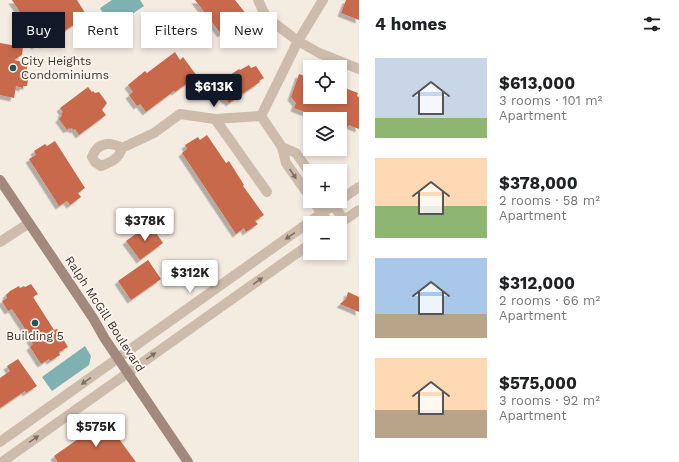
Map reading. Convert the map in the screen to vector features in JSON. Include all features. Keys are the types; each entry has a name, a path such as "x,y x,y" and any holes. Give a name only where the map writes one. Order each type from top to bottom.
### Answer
{"main road":[{"name":"Ralph McGill Boulevard","path":"0,180 93,318 104,339 188,462"}],"street":[{"path":"258,0 266,17 298,41 319,53 359,69"},
{"path":"260,116 298,41 323,0"},
{"path":"122,148 154,133 180,114 215,119 260,116"},
{"path":"260,116 282,147 286,163 303,187"},
{"path":"215,119 267,192"},
{"path":"282,147 296,153 304,164"},
{"path":"347,195 359,187"},
{"path":"318,208 324,216"},
{"path":"0,442 328,208"},
{"path":"347,218 359,210"},
{"path":"0,242 29,223"},
{"path":"2,462 303,249"}],"water":[{"path":"112,0 140,0 144,6 133,14 133,12 102,12 100,8"},
{"path":"85,346 91,356 89,365 52,391 42,377"}],"building":[{"path":"12,0 77,0 84,12 73,12 73,25 65,30 65,12 20,12"},
{"path":"195,0 235,0 245,12 220,12 220,33 212,22 212,12 204,12"},
{"path":"346,0 359,0 359,20 341,13"},
{"name":"City Heights Condominiums","path":"0,43 12,45 12,48 23,48 22,55 14,60 28,63 26,73 29,73 27,86 23,86 23,88 16,86 14,98 0,95"},
{"path":"175,52 180,60 183,57 197,76 146,112 140,104 137,106 129,95 133,92 128,85 145,71 147,73"},
{"path":"249,65 251,68 256,66 264,78 229,103 217,88 229,80 224,79 239,69 240,70"},
{"path":"299,74 303,75 303,104 347,104 347,89 358,93 359,129 349,125 347,128 347,112 305,112 294,108 296,103 291,97"},
{"path":"88,87 92,92 99,92 107,103 102,110 106,115 79,135 75,129 73,130 72,128 69,128 67,130 59,119 63,112 60,108"},
{"path":"207,135 226,163 229,161 244,185 243,186 264,215 255,221 258,224 246,232 244,228 236,234 182,153 187,149 185,145 198,137 200,140"},
{"path":"55,141 85,188 78,193 81,197 70,205 67,201 59,206 29,159 36,155 34,151 45,144 47,146"},
{"path":"150,224 163,243 140,260 126,241"},
{"path":"148,260 161,279 131,300 118,281"},
{"name":"Building 5","path":"31,284 38,294 33,297 54,330 57,329 68,347 59,352 60,355 41,364 30,347 33,344 30,339 31,338 12,309 8,311 2,301 7,298 6,295 10,291 19,286 20,288"},
{"path":"348,292 359,297 359,312 340,304 346,299"},
{"path":"18,359 37,386 26,393 25,391 0,408 0,378 10,371 7,366"},
{"path":"105,420 136,462 58,462 54,456"}],"place":[{"name":"City Heights Condominiums","path":"13,68"},
{"name":"Building 5","path":"35,323"}]}
